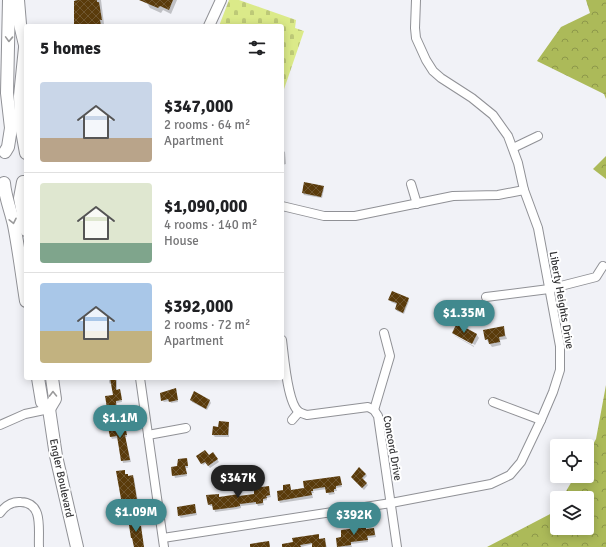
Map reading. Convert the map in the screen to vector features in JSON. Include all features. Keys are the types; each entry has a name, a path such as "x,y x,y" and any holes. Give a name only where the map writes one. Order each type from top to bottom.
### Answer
{"main road":[{"path":"2,154 8,147 11,128 7,93 9,0"},
{"path":"18,0 20,24 24,36"},
{"path":"27,0 27,24"},
{"path":"24,60 20,96 21,125 24,142"},
{"path":"2,154 18,149 24,152"},
{"path":"1,181 15,185 24,181"},
{"path":"1,181 14,226 24,288"},
{"path":"24,184 20,198 24,219"},
{"name":"Engler Boulevard","path":"38,380 42,402 48,409 56,456 77,547"},
{"name":"Engler Boulevard","path":"48,409 55,399 52,380"}],"street":[{"path":"210,24 221,0"},
{"name":"Liberty Heights Drive","path":"163,538 391,503 491,484 510,475 521,462 541,420 553,392 560,370 560,346 538,228 524,190 518,163 508,136 492,115 472,98 441,78 433,71 426,60 416,38 416,0"},
{"path":"513,148 538,136"},
{"path":"411,184 417,204"},
{"path":"284,206 324,216 355,216 453,196 498,195 524,190"},
{"path":"486,297 549,289 596,277 603,266"},
{"path":"374,410 390,356 384,333"},
{"path":"284,354 290,394 293,405 299,412 292,420"},
{"path":"140,380 164,547"},
{"path":"493,402 541,420"},
{"name":"Concord Drive","path":"299,412 306,415 368,407 374,410 378,416 397,547"},
{"path":"0,424 25,414 48,409"},
{"path":"148,435 186,428"},
{"path":"0,513 4,507 11,502 26,502 34,506 38,514 38,547"}],"green space":[{"path":"229,0 239,0 296,20 295,28 304,31 284,89 284,24 220,24"},
{"path":"586,0 606,0 606,99 604,94 537,61 561,27 590,13"},
{"path":"606,156 606,179 593,169"},
{"path":"606,385 606,547 487,547 550,514 550,535 594,535 594,491 566,491 571,483 594,483 594,443 596,439"}],"building":[{"path":"97,0 97,2 99,2 102,20 100,20 101,24 74,24 74,1"},
{"path":"139,0 173,0 169,10 160,6 158,8"},
{"path":"304,182 324,186 321,197 302,193"},
{"path":"392,291 409,298 403,313 395,309 397,303 388,300"},
{"path":"457,323 477,334 472,344 452,333"},
{"path":"504,326 505,336 499,337 500,342 489,344 488,339 485,340 483,330"},
{"path":"110,380 116,380 116,390 120,389 122,400 116,401 116,407 107,408 105,396 113,395"},
{"path":"176,388 178,400 169,402 168,399 161,401 160,393"},
{"path":"194,391 210,400 206,409 190,400"},
{"path":"117,420 118,425 120,424 121,427 125,426 127,435 125,435 130,460 121,461 117,436 110,437 107,422"},
{"path":"219,421 229,422 228,435 212,435 213,426 218,427"},
{"path":"205,450 209,455 213,452 218,459 208,466 205,462 201,464 196,456"},
{"path":"187,458 188,466 185,466 187,474 172,476 171,467 177,466 178,459"},
{"path":"359,467 366,474 362,478 367,483 362,488 351,477"},
{"path":"125,470 125,474 128,474 128,476 133,475 137,500 133,500 134,503 131,504 132,509 123,510 116,471"},
{"path":"340,476 342,485 336,486 334,492 326,493 325,487 313,489 313,491 311,491 312,495 278,501 277,491 283,490 283,485 290,484 291,490 304,488 303,481"},
{"path":"269,486 270,495 263,499 263,503 256,504 256,502 240,504 240,506 236,507 213,510 212,504 208,505 206,495 219,494 219,497 239,494 239,496 254,494 254,488"},
{"path":"195,504 196,513 178,516 177,507"},
{"path":"138,517 144,547 134,547 131,538 128,519"},
{"path":"366,527 366,529 374,528 375,535 367,536 368,540 351,542 351,545 337,547 336,538 341,537 341,530"},
{"path":"319,534 319,539 325,538 326,547 312,547 312,543 300,545 301,547 282,547 282,544 293,542 292,538"},
{"path":"269,541 270,547 250,547 250,544"}]}
